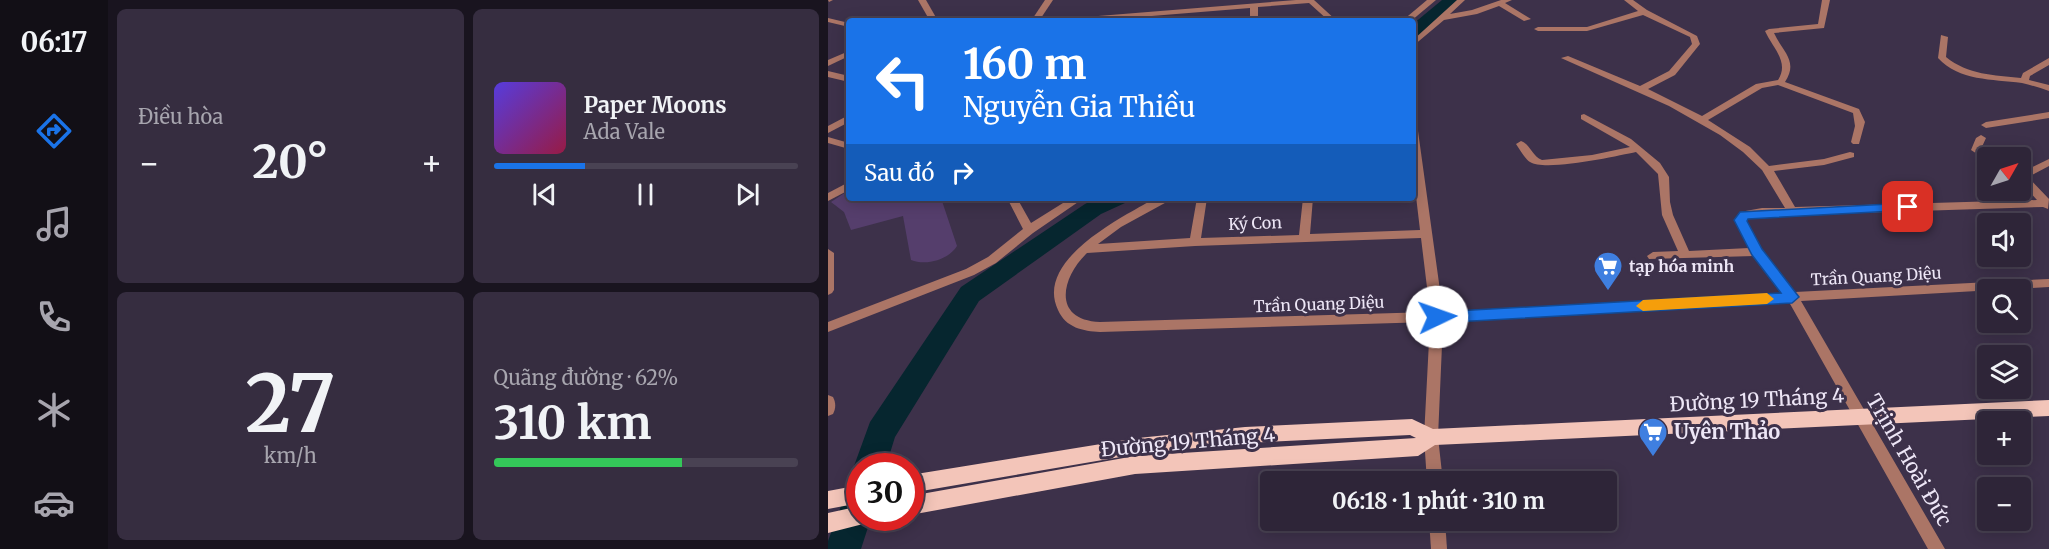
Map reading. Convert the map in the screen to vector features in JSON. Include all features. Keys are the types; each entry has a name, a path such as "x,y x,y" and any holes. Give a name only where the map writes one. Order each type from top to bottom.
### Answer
{"main road":[{"name":"Đường 19 Tháng 4","path":"924,481 1138,447 1245,435 1412,427 1431,437 2049,408"},
{"name":"Đường 19 Tháng 4","path":"924,503 1135,465 1418,448 1431,437"},
{"path":"828,500 846,497"},
{"path":"828,523 846,519"}],"street":[{"path":"922,0 932,18"},
{"path":"1037,18 1049,0"},
{"path":"1410,18 1432,0"},
{"path":"1416,41 1461,0"},
{"path":"1440,18 1474,12 1508,0"},
{"path":"1628,0 1644,12 1693,36 1696,44 1672,73 1640,90"},
{"path":"1780,83 1786,73 1786,62 1768,31 1821,26 1826,0"},
{"path":"1120,18 1310,1 1330,18"},
{"path":"1499,3 1527,19"},
{"path":"1254,6 1254,18"},
{"path":"1181,18 1182,12"},
{"path":"1538,29 1587,29 1644,12"},
{"path":"828,20 846,24"},
{"path":"1944,37 1942,58 1953,66 1992,78 2025,81 2049,88"},
{"path":"828,63 846,54"},
{"path":"1565,58 1703,119 1767,169 1792,211 2047,204"},
{"path":"2025,81 2028,74 2049,61"},
{"path":"828,74 846,78"},
{"path":"1703,119 1759,86 1780,83 1856,111 1861,124 1856,142"},
{"path":"1986,125 2049,115"},
{"path":"1584,117 1636,149 1664,176 1669,218 1685,254"},
{"path":"828,130 846,120"},
{"path":"1977,147 1981,138"},
{"path":"828,140 846,145"},
{"path":"1521,144 1533,160 1541,163 1592,158 1636,149"},
{"path":"1767,169 1824,162 1850,155"},
{"path":"2031,171 2049,162"},
{"path":"1416,163 1437,317 1431,437 1434,471"},
{"path":"828,198 846,187"},
{"path":"2031,187 2047,204"},
{"path":"1014,201 1029,230"},
{"path":"828,327 970,272 992,260 1029,230 1074,201"},
{"path":"1086,249 1120,222 1163,201"},
{"path":"1195,242 1202,201"},
{"path":"1304,238 1308,201"},
{"name":"Trịnh Hoài Đức","path":"1792,211 1744,215 1740,220 1757,252 1792,297 1937,549"},
{"name":"Ký Con","path":"1086,249 1195,242 1425,234"},
{"name":"Trần Quang Diệu","path":"1086,249 1067,268 1059,281 1059,296 1068,318 1074,323 1083,325 1120,327 1437,317 2049,283"},
{"path":"1653,256 1757,252"},
{"path":"828,253 828,290"},
{"path":"828,401 828,410"},
{"path":"1438,531 1439,549"}],"shaded area":[{"path":"846,192 846,201 942,201 957,246 948,255 930,262 911,260 903,216 851,230 844,212 831,202"}],"waterway":[{"path":"1416,29 1451,0"},
{"path":"874,453 881,432 970,294 1093,209 1110,201"},
{"path":"843,549 849,531"}],"slow traffic":[{"path":"1643,306 1767,299"}],"place":[{"name":"tạp hóa minh","path":"1608,292"},
{"name":"Uyên Thảo","path":"1653,458"}],"route":[{"path":"1437,317 1792,297 1757,252 1740,220 1744,215 1762,212 1908,207"}]}
